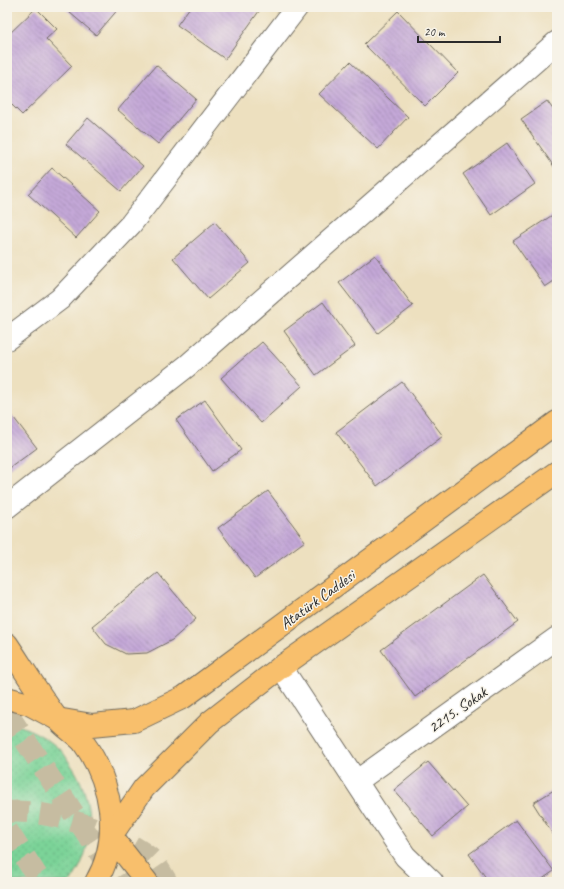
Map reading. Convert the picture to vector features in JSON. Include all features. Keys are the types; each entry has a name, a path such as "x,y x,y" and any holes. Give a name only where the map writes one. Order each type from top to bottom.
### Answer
{"main road":[{"name":"Atatürk Caddesi","path":"57,718 92,725 134,721 184,697 557,422"},
{"path":"111,836 144,788 210,722 281,667 557,472"},
{"path":"7,644 57,718 82,741 100,770 109,802 111,836 102,872 96,882"},
{"path":"7,698 29,704 57,718"},
{"path":"111,836 147,882"}],"street":[{"path":"7,339 60,299 132,224 297,7"},
{"path":"7,507 186,366 557,42"},
{"name":"2215. Sokak","path":"357,781 557,638"},
{"path":"281,667 405,856 432,882"}],"green space":[{"path":"7,721 34,732 60,749 78,776 84,791 88,806 88,838 85,854 79,869 70,882 7,882"}],"building":[{"path":"63,7 120,7 96,35"},
{"path":"190,7 262,7 225,59 177,25"},
{"path":"36,8 57,29 46,39 72,66 22,115 7,100 7,74 11,70 7,65 7,36"},
{"path":"398,11 458,73 425,106 364,44"},
{"path":"350,62 408,117 378,149 319,94"},
{"path":"156,65 196,99 158,144 118,110"},
{"path":"547,101 557,115 557,171 521,119"},
{"path":"88,118 143,166 121,191 66,144"},
{"path":"507,143 535,184 491,215 463,174"},
{"path":"52,168 100,211 76,238 28,194"},
{"path":"557,212 557,279 545,287 513,241"},
{"path":"215,222 250,263 208,299 173,258"},
{"path":"375,255 413,306 378,333 339,283"},
{"path":"323,302 355,346 316,375 284,331"},
{"path":"262,342 302,386 261,423 221,378"},
{"path":"402,382 443,436 377,486 336,432"},
{"path":"205,400 241,450 212,471 176,420"},
{"path":"7,409 37,448 7,470"},
{"path":"268,491 305,541 255,578 218,528"},
{"path":"158,573 196,619 172,640 147,653 126,654 106,644 92,626"},
{"path":"483,575 518,622 415,697 381,650"},
{"path":"428,762 467,807 433,836 394,790"},
{"path":"557,788 557,841 533,803"},
{"path":"516,820 554,871 538,882 489,882 469,854"}],"tunnel":[{"path":"7,713 119,882"},
{"path":"7,812 42,814 61,818 101,831 136,848 149,857 167,882"},
{"path":"7,830 41,882"}]}
